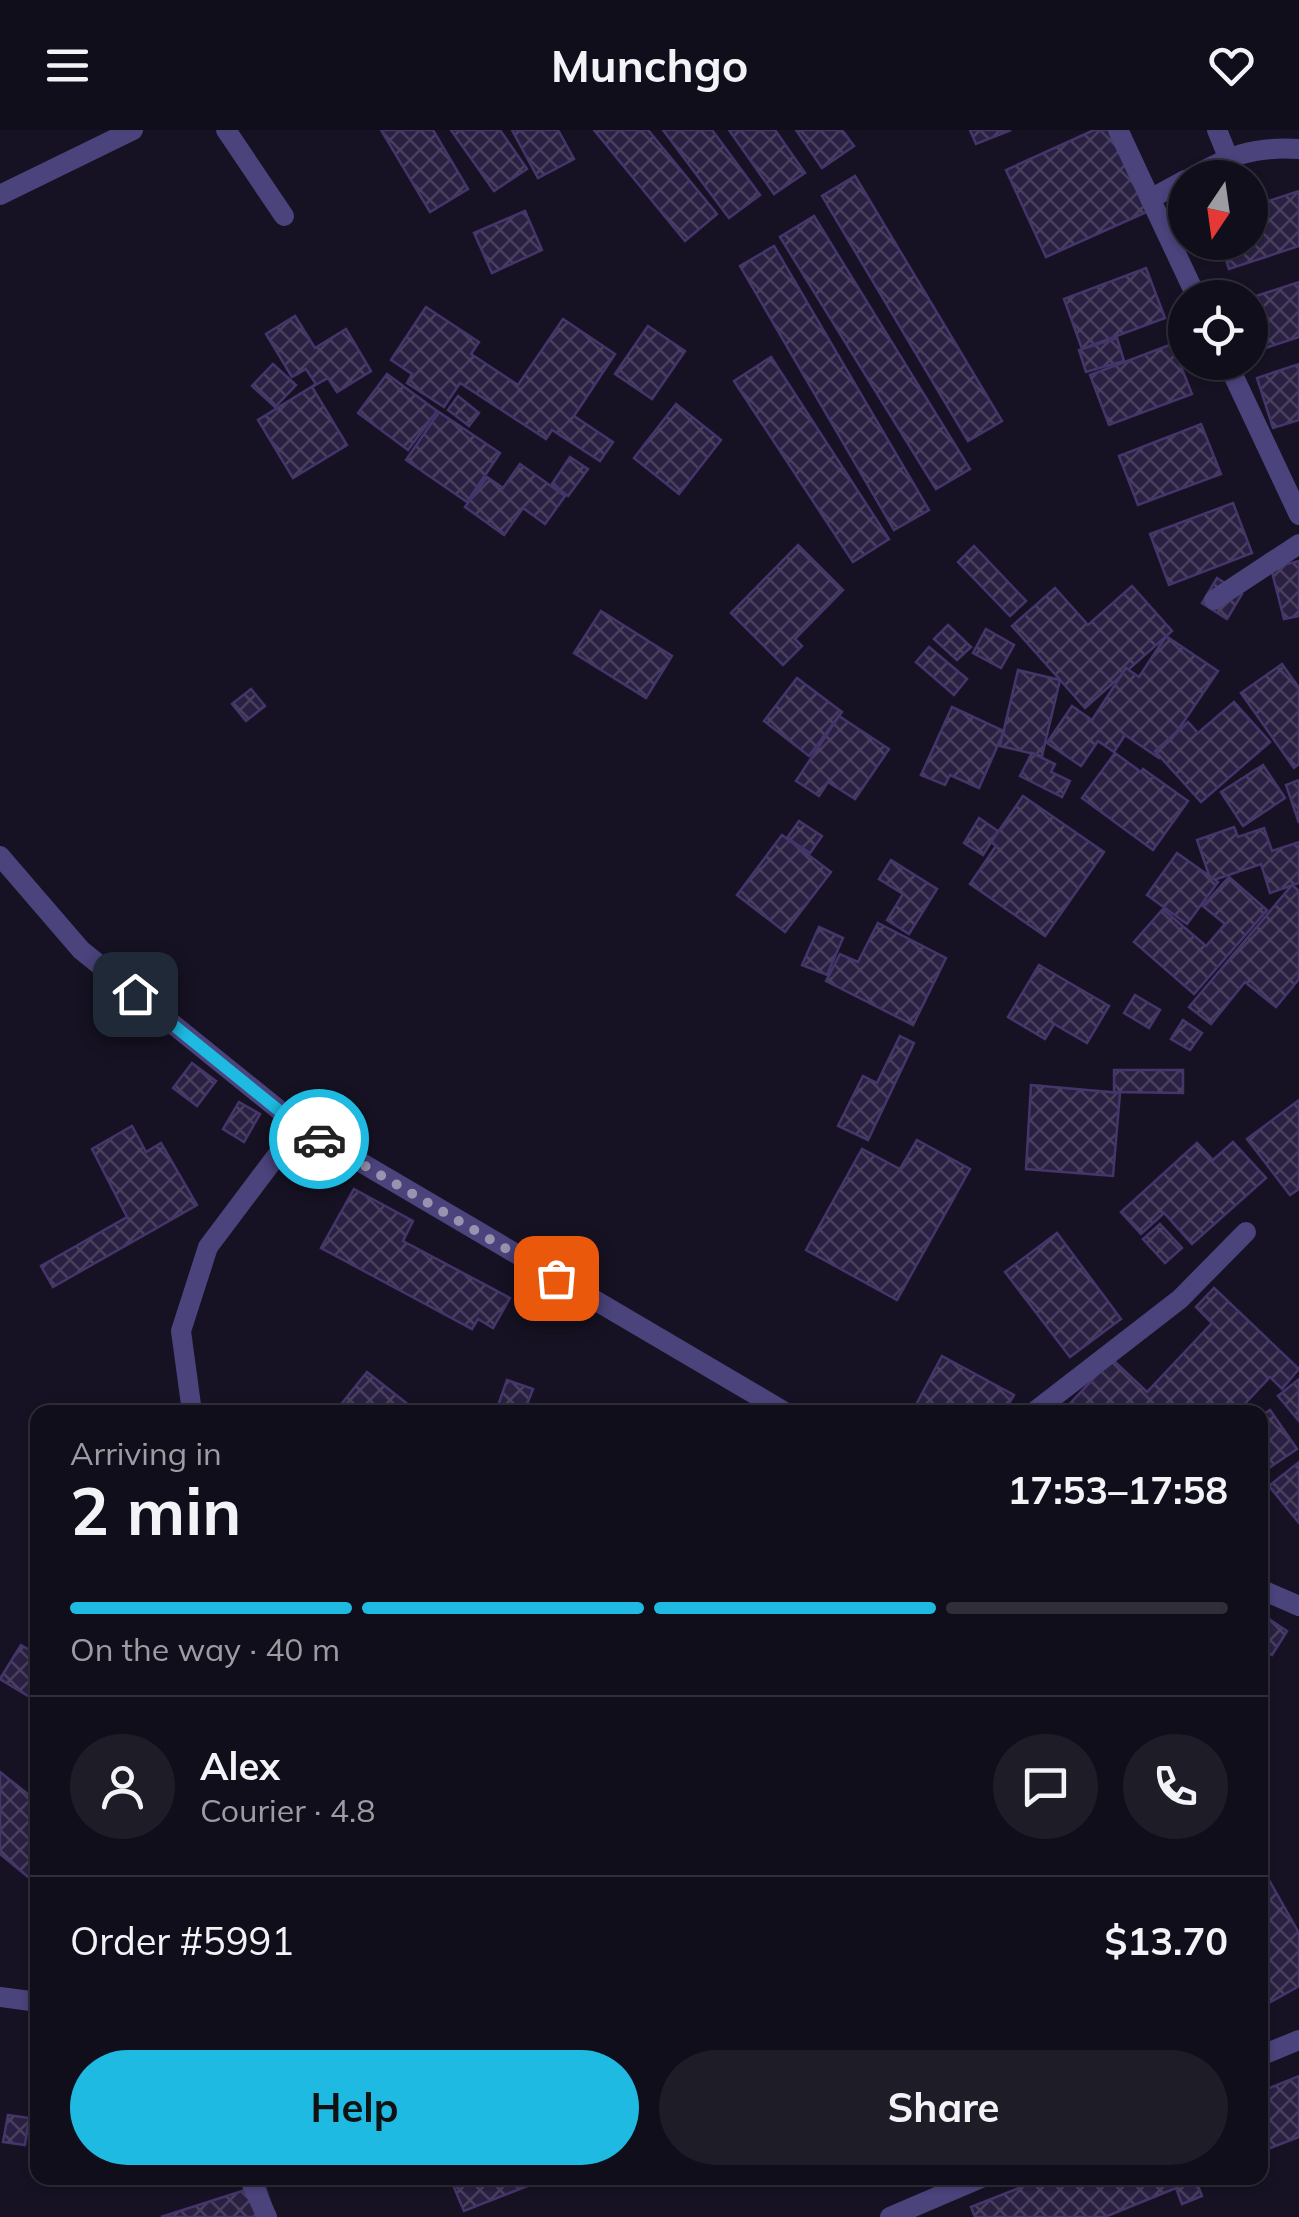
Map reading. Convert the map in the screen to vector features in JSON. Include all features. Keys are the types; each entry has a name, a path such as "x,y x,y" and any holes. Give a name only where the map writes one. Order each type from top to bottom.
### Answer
{"street":[{"path":"0,195 134,130"},
{"path":"226,130 284,216"},
{"path":"1118,130 1188,280"},
{"path":"1216,130 1228,157"},
{"path":"1223,160 1256,150 1299,149"},
{"path":"1150,199 1168,190"},
{"path":"1235,380 1299,515"},
{"path":"1214,600 1299,544"},
{"path":"0,856 80,950 298,1126 773,1405"},
{"path":"191,1405 181,1331 208,1247 298,1126"},
{"path":"1043,1405 1180,1299 1246,1232"},
{"path":"1268,1592 1299,1606"},
{"path":"0,1995 30,2001"},
{"path":"1268,2053 1299,2040"},
{"path":"252,2185 267,2217"},
{"path":"890,2217 965,2185"}],"building":[{"path":"381,130 433,130 468,189 430,212"},
{"path":"451,130 500,130 527,169 494,191"},
{"path":"512,130 558,130 574,159 538,178"},
{"path":"594,130 648,130 717,214 685,241"},
{"path":"663,130 712,130 760,195 729,218"},
{"path":"729,130 775,130 805,173 774,194"},
{"path":"796,130 842,130 854,146 822,168"},
{"path":"970,130 1011,130 976,144"},
{"path":"1094,130 1128,130 1162,205 1046,257 1006,170"},
{"path":"855,176 1002,421 968,441 822,196"},
{"path":"1299,191 1299,246 1268,256 1268,201"},
{"path":"525,211 542,250 492,273 474,233"},
{"path":"814,216 970,469 936,489 780,237"},
{"path":"774,246 929,510 894,530 740,266"},
{"path":"1226,260 1256,260 1229,269"},
{"path":"1146,268 1165,318 1082,349 1064,299"},
{"path":"1299,282 1299,337 1268,347 1268,292"},
{"path":"426,307 479,342 471,354 518,385 563,319 615,354 574,416 613,442 600,461 552,430 546,439 460,383 444,407 407,383 412,374 391,360"},
{"path":"295,316 315,348 346,329 371,371 337,392 328,378 312,387 347,445 293,478 258,420 316,384 306,369 292,377 266,334"},
{"path":"648,326 685,351 652,399 615,374"},
{"path":"1117,338 1124,361 1086,372 1079,350"},
{"path":"1168,346 1168,380 1186,380 1192,394 1109,425 1090,375"},
{"path":"771,357 889,539 853,562 734,381"},
{"path":"273,364 296,385 275,407 252,386"},
{"path":"1299,364 1299,420 1273,428 1258,380 1268,380 1268,374"},
{"path":"387,374 437,411 408,450 358,413"},
{"path":"458,396 479,413 469,426 448,410"},
{"path":"676,404 721,440 679,494 634,458"},
{"path":"439,412 500,453 467,502 406,460"},
{"path":"1201,424 1221,474 1138,505 1119,456"},
{"path":"570,457 588,469 568,496 552,484"},
{"path":"520,464 565,496 545,524 523,508 504,535 465,507 487,477 503,488"},
{"path":"1233,503 1252,553 1169,585 1150,534"},
{"path":"798,545 843,590 795,639 802,646 783,665 731,613"},
{"path":"974,546 1026,601 1010,616 958,562"},
{"path":"1299,561 1299,616 1284,619 1271,568"},
{"path":"1217,578 1242,594 1227,619 1202,603"},
{"path":"1132,586 1172,631 1085,708 1012,626 1055,588 1088,625"},
{"path":"601,611 672,656 646,698 574,653"},
{"path":"948,625 971,647 957,660 934,639"},
{"path":"986,629 1014,645 1001,668 973,653"},
{"path":"1166,636 1218,671 1159,758 1125,735 1114,752 1098,741 1081,766 1047,743 1072,706 1092,720 1126,668 1139,677"},
{"path":"929,647 967,679 954,695 916,662"},
{"path":"1282,664 1299,688 1299,764 1294,768 1241,693"},
{"path":"1018,670 1060,680 1042,756 1000,746"},
{"path":"797,678 842,712 809,756 764,721"},
{"path":"251,689 265,706 246,721 232,704"},
{"path":"1234,702 1270,742 1201,802 1155,751 1188,722 1198,733"},
{"path":"952,707 1004,731 979,788 950,775 945,785 921,775"},
{"path":"839,716 889,749 855,799 828,782 819,796 796,781"},
{"path":"1032,753 1055,764 1051,772 1070,781 1062,797 1020,776"},
{"path":"1115,753 1188,801 1153,850 1082,798"},
{"path":"1263,765 1285,798 1243,826 1221,792"},
{"path":"1299,780 1299,823 1286,785"},
{"path":"1023,796 1104,852 1045,936 970,884 996,846 991,842"},
{"path":"979,818 998,831 983,855 964,843"},
{"path":"799,821 822,836 810,853 787,838"},
{"path":"1234,827 1238,837 1264,828 1272,851 1299,842 1299,883 1270,893 1261,864 1211,881 1197,840"},
{"path":"782,835 831,872 785,932 737,895"},
{"path":"1177,853 1218,882 1187,924 1147,895"},
{"path":"891,860 937,889 909,934 887,920 903,894 879,879"},
{"path":"1229,877 1267,910 1194,994 1134,942 1163,909 1206,946 1225,924 1203,906"},
{"path":"1292,885 1299,891 1299,979 1276,1007 1245,982 1211,1024 1189,1007"},
{"path":"878,923 946,958 913,1025 826,981 840,954 858,962"},
{"path":"819,927 843,938 827,975 802,965"},
{"path":"1039,965 1109,1006 1087,1043 1054,1024 1045,1039 1008,1017"},
{"path":"1135,995 1160,1010 1149,1028 1124,1013"},
{"path":"1183,1020 1202,1033 1190,1050 1171,1039"},
{"path":"900,1036 914,1043 868,1140 838,1126 863,1076 877,1083"},
{"path":"192,1063 216,1081 197,1106 173,1088"},
{"path":"1114,1070 1183,1070 1183,1093 1114,1092"},
{"path":"1031,1085 1120,1093 1113,1176 1026,1169"},
{"path":"1299,1100 1299,1189 1290,1195 1247,1139"},
{"path":"239,1102 260,1114 244,1142 223,1129"},
{"path":"132,1126 146,1152 161,1143 197,1205 53,1287 41,1266 127,1217 92,1149"},
{"path":"917,1140 970,1169 897,1300 806,1250 862,1149 900,1169"},
{"path":"1233,1142 1266,1178 1192,1244 1164,1213 1141,1234 1121,1212 1197,1143 1213,1160"},
{"path":"354,1189 413,1221 403,1241 510,1298 493,1328 478,1319 472,1329 321,1248"},
{"path":"1160,1224 1182,1248 1165,1263 1143,1239"},
{"path":"1057,1233 1121,1319 1070,1357 1005,1272"},
{"path":"1214,1288 1299,1369 1282,1389 1270,1377 1244,1405 1069,1405 1112,1359 1147,1392 1212,1323 1196,1307"},
{"path":"942,1356 1014,1395 1008,1405 917,1403"},
{"path":"367,1372 409,1405 341,1405"},
{"path":"1299,1379 1299,1421 1278,1396"},
{"path":"507,1380 533,1389 527,1405 498,1405"},
{"path":"1268,1411 1297,1449 1268,1469"},
{"path":"1299,1462 1299,1523 1269,1486"},
{"path":"1268,1618 1287,1631 1272,1655 1268,1652"},
{"path":"21,1645 30,1650 30,1697 0,1679"},
{"path":"0,1772 30,1796 30,1878 0,1854"},
{"path":"1268,1878 1299,1933 1299,1986 1268,2003"},
{"path":"1299,2076 1299,2137 1268,2149 1268,2089"},
{"path":"8,2115 29,2118 25,2145 3,2142"},
{"path":"264,2185 275,2217 161,2217"},
{"path":"453,2185 530,2185 464,2211"},
{"path":"1026,2185 1198,2185 1202,2196 1182,2204 1176,2188 1105,2217 975,2217 971,2207"}],"way so far":[{"path":"319,1139 556,1278"}],"route":[{"path":"135,994 319,1139"}]}
